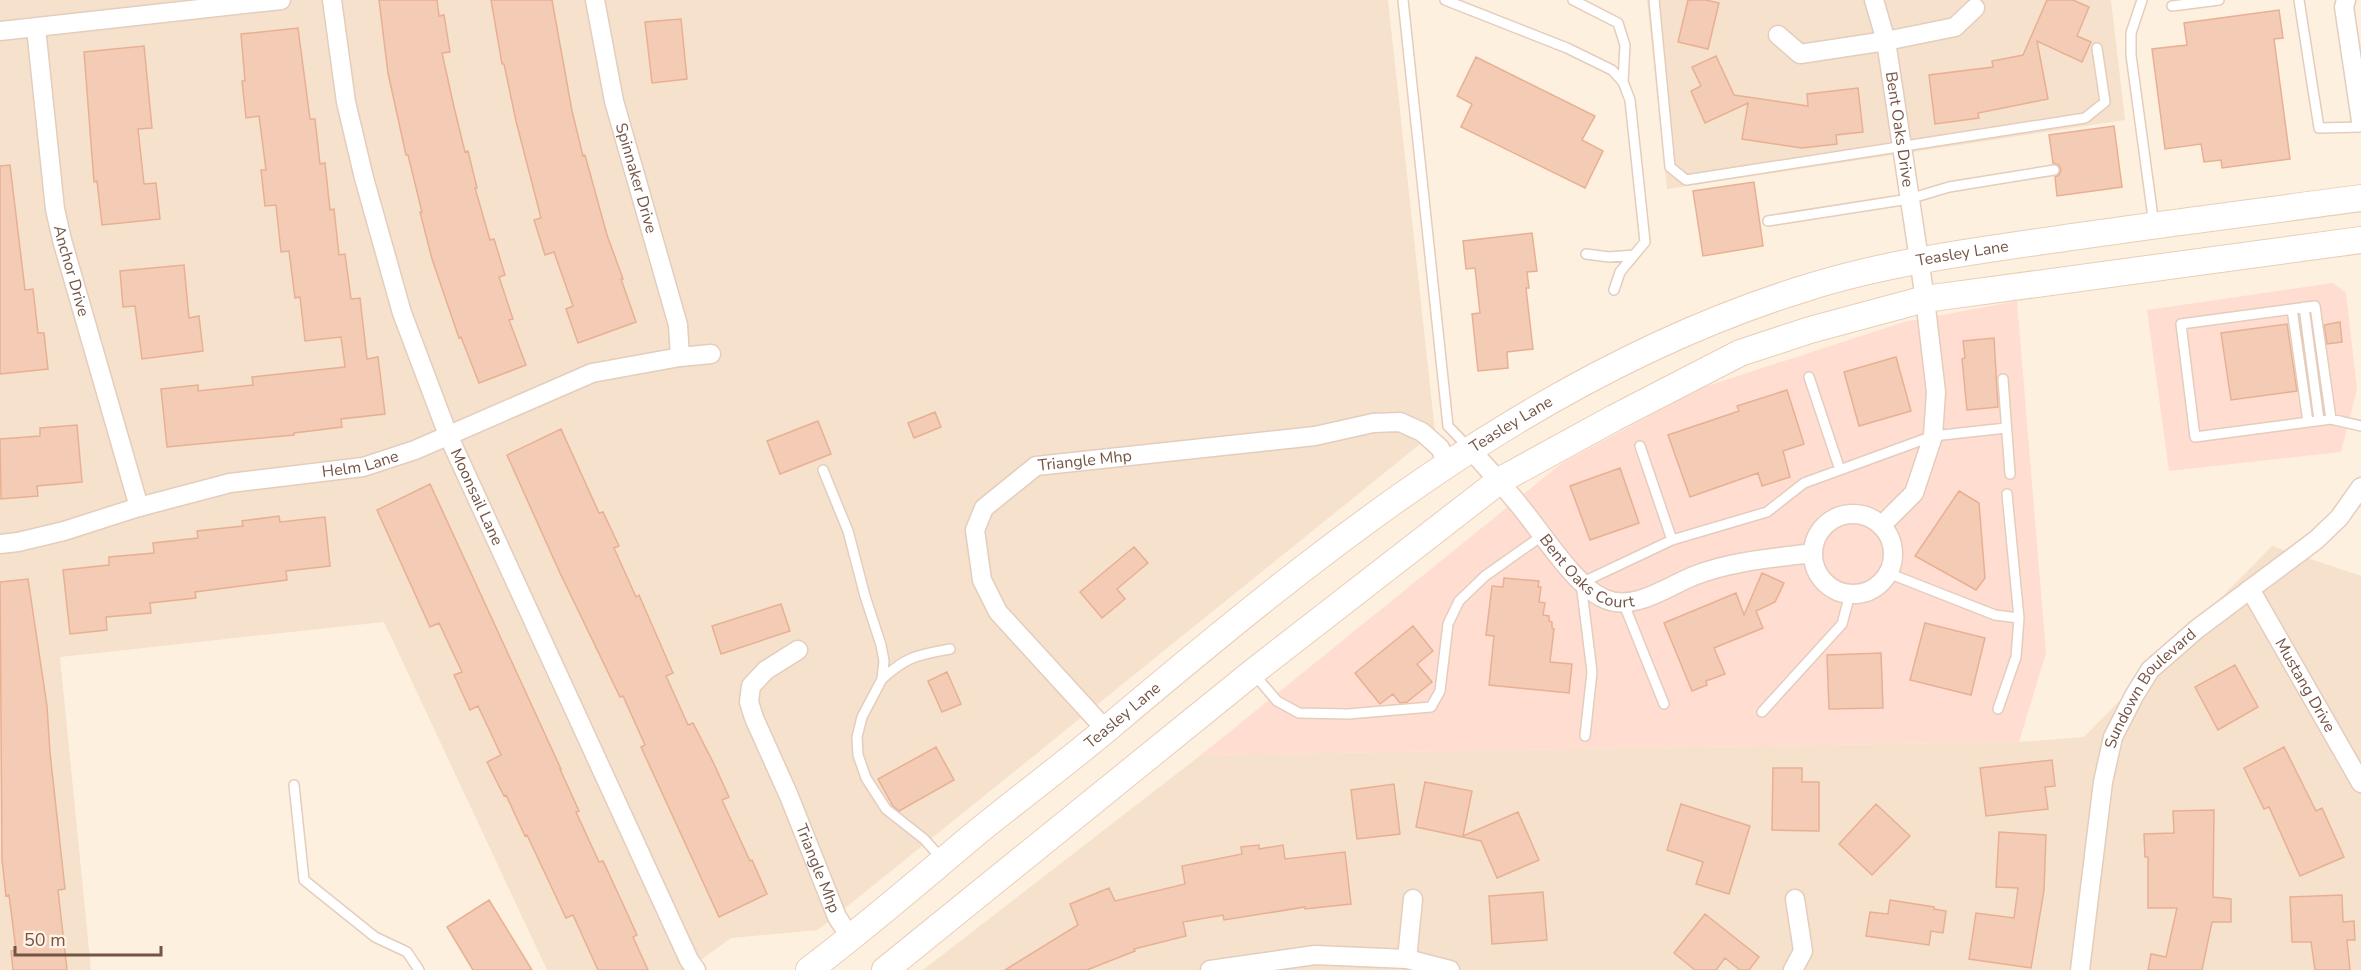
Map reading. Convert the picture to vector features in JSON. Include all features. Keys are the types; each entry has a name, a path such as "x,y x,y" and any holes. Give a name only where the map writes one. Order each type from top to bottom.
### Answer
{"main road":[{"name":"Teasley Lane","path":"809,970 1106,730 1293,574 1448,465 1554,397 1649,348 1711,321 1807,287 1918,259 2361,198"},
{"path":"885,970 1253,672 1499,481 1740,353 1810,330 1924,299 2361,240"}],"street":[{"path":"0,31 280,0"},
{"name":"Moonsail Lane","path":"332,0 346,102 364,178 402,313 448,435 629,832 696,970"},
{"name":"Spinnaker Drive","path":"595,0 614,101 678,325 680,357"},
{"name":"Bent Oaks Drive","path":"1874,0 1886,41 1918,259"},
{"path":"2346,0 2344,7 2361,121"},
{"path":"2352,0 2361,46"},
{"path":"1778,35 1800,54 1886,41 1955,27 1976,8"},
{"name":"Anchor Drive","path":"36,28 55,209 140,507"},
{"path":"1881,526 1914,493 1933,436 1936,392 1918,259"},
{"name":"Helm Lane","path":"0,544 64,531 140,507 230,483 363,467 415,450 592,373 680,357 711,354"},
{"name":"Triangle Mhp","path":"1106,730 998,612 982,580 975,530 984,508 1036,466 1315,436 1373,423 1400,422 1422,432 1440,448 1448,465"},
{"name":"Bent Oaks Court","path":"1471,450 1499,481 1581,583 1605,599 1623,602 1645,598 1696,575 1742,562 1813,553"},
{"name":"Sundown Boulevard","path":"2079,970 2103,782 2114,736 2134,696 2150,670 2197,628 2316,540 2339,518 2361,486"},
{"path":"1856,514 1870,518 1881,526 1888,535 1893,555 1888,573 1880,584 1861,594 1850,594 1833,589 1822,580 1815,567 1813,553 1819,533 1829,522 1841,516 1856,514"},
{"name":"Mustang Drive","path":"2250,589 2361,783"},
{"name":"Triangle Mhp","path":"798,650 766,670 751,686 749,702 837,917 850,938"},
{"path":"1407,959 1413,899"},
{"path":"1793,970 1803,951 1795,899"},
{"path":"1210,970 1315,955 1407,959 1450,970"}],"lane":[{"path":"1403,0 1448,426 1471,450"},
{"path":"1445,0 1567,48 1612,70 1623,82 1630,99 1645,243 1620,272 1614,290"},
{"path":"1573,0 1618,23 1625,45 1623,82"},
{"path":"1654,0 1670,167 1686,180 2085,118 2104,102 2097,48"},
{"path":"2142,0 2131,33 2131,55 2154,225"},
{"path":"2172,6 2219,0"},
{"path":"2299,0 2319,128 2361,127"},
{"path":"1768,220 1909,199 1949,187 2054,170"},
{"path":"1586,254 1609,257 1634,255"},
{"path":"2331,419 2315,306 2181,324 2195,437 2331,419 2361,426"},
{"path":"2304,307 2319,420"},
{"path":"2292,309 2308,422"},
{"path":"1809,377 1840,470"},
{"path":"2003,379 2010,474"},
{"path":"1585,736 1592,672 1581,583 1672,540 1767,512 1804,483 1933,436 2006,428"},
{"path":"1640,446 1672,540"},
{"path":"823,470 848,531 881,645 884,661 882,679"},
{"path":"1998,709 2016,657 2019,618 2007,494"},
{"path":"1253,672 1276,701 1299,713 1348,714 1431,707 1440,691 1448,624 1460,601 1485,576 1543,535"},
{"path":"1888,573 1995,615 2019,618"},
{"path":"1762,712 1842,624 1850,594"},
{"path":"1623,602 1664,704"},
{"path":"944,862 939,853 924,839 886,809 866,778 858,754 857,737 862,717 882,679 895,667 914,656 950,649"},
{"path":"294,785 304,880 375,937 407,952 420,970"}],"shaded area":[{"path":"0,0 1388,0 1435,432 818,930 731,938 687,970 547,970 384,622 60,657 91,970 0,970"},
{"path":"1647,0 2111,0 2125,120 1667,189"},
{"path":"2333,283 2346,293 2357,389 2341,452 2169,471 2147,310"},
{"path":"2017,301 2046,653 2019,742 1201,755 1562,463 1701,388 1904,322"},
{"path":"2272,546 2361,576 2361,970 923,970 1201,755 2019,742 2084,737"}],"building":[{"path":"379,0 437,0 439,16 444,15 450,52 442,53 454,107 465,152 468,151 477,188 475,188 490,240 494,239 505,275 499,277 513,319 509,320 526,365 479,383 461,337 459,338 432,259 388,73"},
{"path":"491,0 552,0 572,111 583,156 585,155 607,235 636,322 578,343 566,309 573,306 554,252 545,255 534,220 541,218 504,64 502,64"},
{"path":"1688,0 1719,3 1708,49 1678,42"},
{"path":"2047,0 2073,0 2089,7 2077,36 2091,42 2082,62 2037,41 2048,99 1978,113 1979,118 1935,124 1929,75 1993,67 1992,61 2023,55"},
{"path":"2279,10 2283,38 2274,39 2290,159 2222,168 2221,160 2204,162 2201,144 2165,149 2152,49 2187,45 2184,23"},
{"path":"681,19 687,79 652,83 645,22"},
{"path":"298,28 310,119 315,119 320,164 325,163 330,210 334,209 339,255 345,254 351,299 360,298 367,359 378,357 385,414 341,419 342,427 294,433 294,435 167,447 161,389 198,385 198,391 253,385 252,377 345,367 341,337 305,341 300,297 295,298 289,251 281,252 276,205 265,206 261,170 266,170 259,116 246,118 241,34"},
{"path":"144,46 152,128 138,129 144,184 156,183 160,219 102,225 97,181 94,182 84,52"},
{"path":"1716,56 1734,95 1808,106 1807,94 1858,88 1863,132 1836,135 1837,144 1802,148 1742,139 1748,103 1705,123 1691,91 1701,86 1692,67"},
{"path":"1476,57 1595,116 1582,140 1603,151 1585,188 1461,127 1472,104 1457,96"},
{"path":"2114,126 2122,187 2057,196 2055,177 2061,170 2059,165 2053,163 2049,135"},
{"path":"10,165 25,290 33,289 38,333 44,333 48,369 0,374 0,166"},
{"path":"1754,182 1763,246 1703,256 1693,191"},
{"path":"1532,233 1537,271 1527,272 1529,288 1526,288 1533,349 1507,352 1508,368 1478,371 1472,314 1480,313 1475,268 1466,269 1463,241"},
{"path":"184,265 189,318 199,316 203,351 142,359 135,306 123,307 120,271"},
{"path":"2340,322 2342,342 2327,344 2324,325"},
{"path":"2287,324 2297,391 2231,400 2221,333"},
{"path":"1994,338 1998,407 1967,410 1962,359 1965,358 1963,341"},
{"path":"1896,357 1911,411 1859,426 1844,372"},
{"path":"1787,390 1804,444 1783,451 1790,477 1762,486 1758,473 1690,497 1668,435 1739,411 1737,406"},
{"path":"935,412 941,427 914,438 908,423"},
{"path":"818,421 831,454 780,474 767,441"},
{"path":"77,425 82,482 37,486 38,496 1,499 0,439 40,436 40,428"},
{"path":"561,429 599,513 603,512 619,546 614,548 636,597 639,595 673,673 666,676 688,725 693,723 714,764 729,797 722,800 767,894 719,917 641,747 645,745 623,696 620,697 560,573 507,455"},
{"path":"1620,468 1639,523 1590,540 1570,486"},
{"path":"430,484 561,769 579,811 576,812 599,862 603,861 637,935 633,937 648,970 598,970 573,915 566,918 527,835 525,836 506,795 504,796 487,762 501,755 478,706 470,710 454,675 462,672 439,623 430,627 377,510"},
{"path":"1959,491 1979,503 1985,578 1976,590 1915,556"},
{"path":"279,516 280,522 325,517 330,566 286,571 287,580 195,592 196,598 150,603 151,613 106,617 107,630 70,634 63,570 109,565 109,557 154,553 153,543 198,538 197,531 243,526 242,521"},
{"path":"1134,547 1148,563 1117,589 1125,599 1102,618 1080,592"},
{"path":"1762,573 1784,583 1775,602 1756,611 1763,628 1714,648 1725,674 1706,681 1707,685 1692,691 1664,623 1736,593 1744,615"},
{"path":"1504,578 1539,581 1538,587 1541,587 1539,602 1545,603 1543,615 1549,616 1554,629 1550,662 1572,664 1569,693 1489,685 1494,636 1486,635 1492,586 1503,587"},
{"path":"28,579 47,706 65,889 58,890 67,970 13,970 11,951 16,950 2,859 0,582"},
{"path":"781,604 790,631 721,654 712,626"},
{"path":"1925,623 1985,638 1971,695 1910,680"},
{"path":"1413,626 1433,651 1417,664 1432,682 1407,702 1400,703 1393,694 1380,704 1355,673"},
{"path":"1881,653 1883,708 1829,709 1827,655"},
{"path":"2235,665 2258,707 2218,730 2195,687"},
{"path":"947,672 961,704 942,712 928,681"},
{"path":"936,747 954,780 899,811 893,806 878,779"},
{"path":"2284,747 2316,811 2322,808 2344,857 2300,876 2269,807 2264,809 2244,768"},
{"path":"2052,760 2055,786 2045,787 2048,809 1986,816 1980,768"},
{"path":"1773,768 1802,768 1802,782 1819,782 1819,831 1772,830"},
{"path":"1425,782 1472,791 1463,836 1518,812 1539,860 1497,878 1481,841 1416,827"},
{"path":"1394,784 1400,834 1357,839 1351,790"},
{"path":"1681,804 1750,826 1729,894 1696,884 1703,862 1667,850"},
{"path":"1876,804 1910,836 1872,875 1839,844"},
{"path":"2214,810 2213,897 2231,899 2231,922 2212,922 2202,970 2148,970 2151,954 2166,957 2177,908 2148,908 2148,857 2145,857 2144,834 2174,833 2173,811"},
{"path":"1999,832 2046,835 2044,890 2031,968 1969,959 1976,913 2014,918 2018,888 1996,887"},
{"path":"1259,845 1259,849 1283,845 1285,859 1345,852 1351,904 1305,909 1305,907 1224,920 1223,915 1183,922 1186,936 1134,949 1135,951 1087,970 1005,970 1078,925 1070,904 1109,888 1115,901 1185,884 1182,866 1242,854 1241,847"},
{"path":"1543,892 1547,940 1492,944 1489,896"},
{"path":"2342,895 2343,922 2354,921 2355,940 2347,940 2350,970 2315,970 2311,942 2292,942 2290,897"},
{"path":"489,900 532,970 473,970 447,927"},
{"path":"1890,900 1946,911 1943,933 1931,931 1929,945 1866,936 1870,912 1888,914"},
{"path":"1705,914 1759,957 1749,970 1740,970 1725,958 1716,970 1695,970 1674,953"}]}
